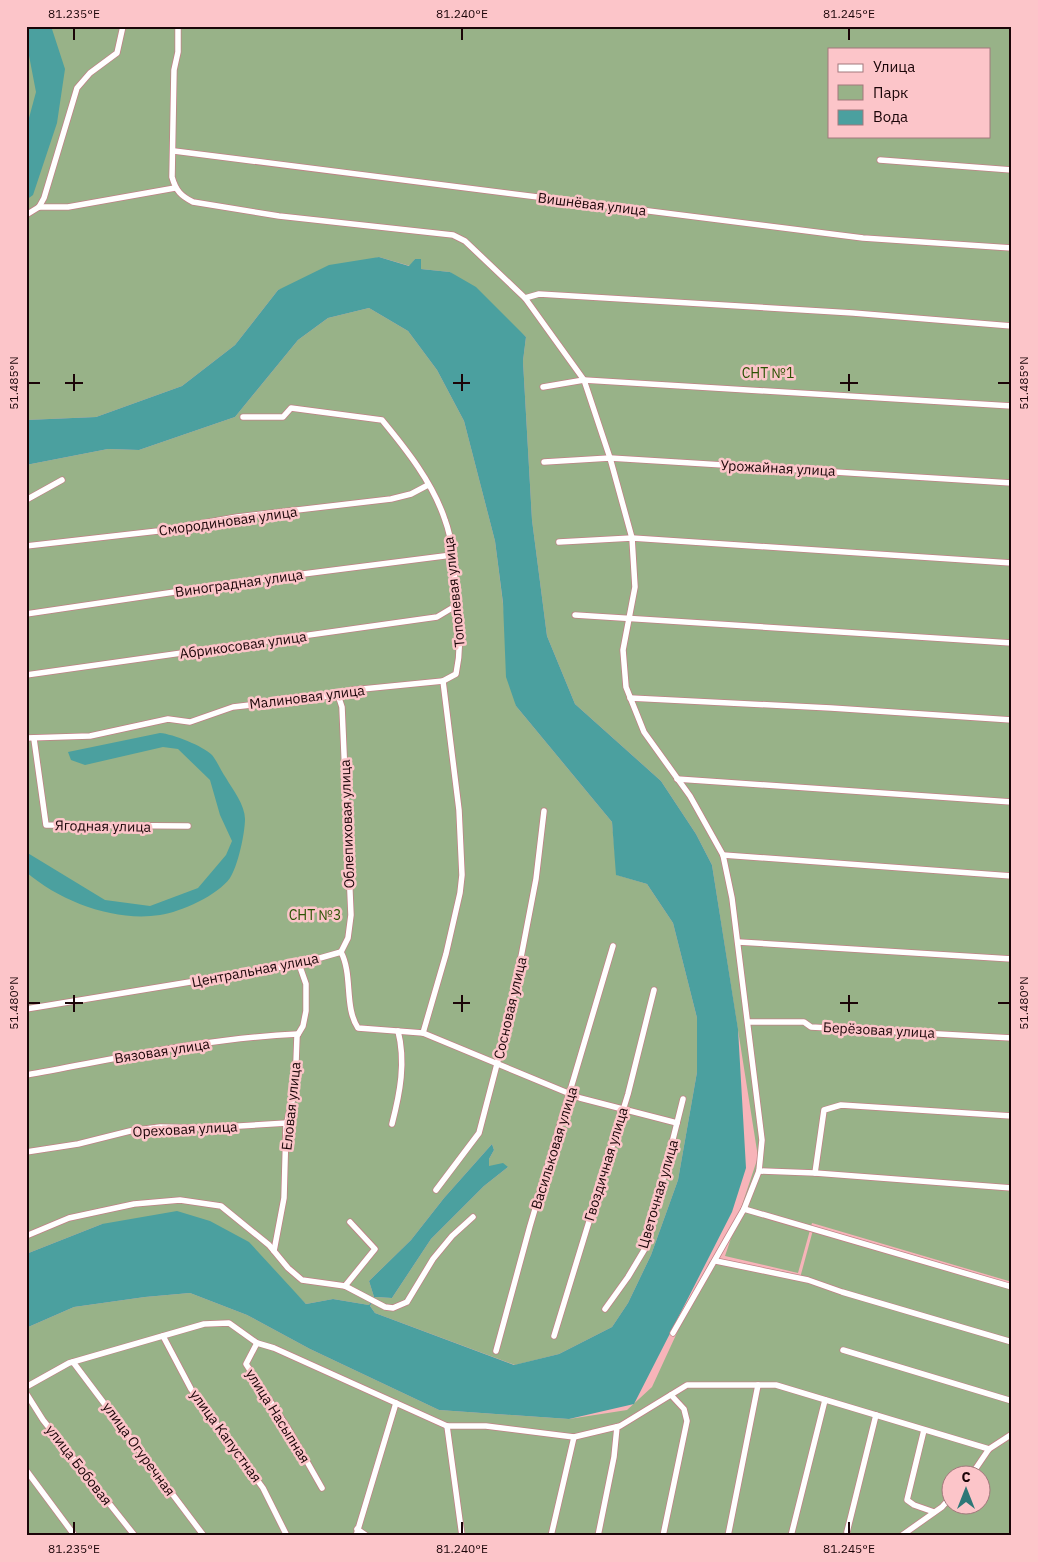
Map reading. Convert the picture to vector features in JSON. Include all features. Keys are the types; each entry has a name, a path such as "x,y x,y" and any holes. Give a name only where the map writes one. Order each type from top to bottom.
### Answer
{"street":[{"path":"39,208 76,88 90,72 117,53 123,26"},
{"path":"178,26 178,52 174,70 174,151 172,177 174,188 180,196 193,202 227,209 453,235 465,241 525,298 584,380 610,458 632,538 635,587 623,650 626,687 644,732 690,796 723,855 732,898 762,1140 759,1171 744,1209 716,1261 673,1333"},
{"name":"Вишнёвая улица","path":"174,151 863,238 1012,248"},
{"path":"880,160 1012,170"},
{"path":"26,215 39,208 68,208 174,188"},
{"path":"525,298 539,294 853,313 1012,326"},
{"path":"543,388 584,380 1012,406"},
{"name":"Тополевая улица","path":"243,417 284,417 291,408 382,420 403,446 428,485 445,520 452,555 461,649 456,674 443,681"},
{"name":"Урожайная улица","path":"544,462 610,458 1012,483"},
{"path":"26,500 62,480"},
{"name":"Смородиновая улица","path":"26,546 158,531 237,517 391,499 411,494 428,485"},
{"path":"559,542 632,538 1012,564"},
{"name":"Виноградная улица","path":"26,614 256,580 452,555"},
{"name":"Абрикосовая улица","path":"26,675 437,618 457,605"},
{"path":"575,615 630,617 1012,643"},
{"path":"423,1033 446,954 460,893 462,875 459,810 443,681"},
{"name":"Малиновая улица","path":"26,738 34,739 72,735 90,736 168,720 190,722 208,714 254,703 338,695 352,690 443,681"},
{"name":"Облепиховая улица","path":"338,695 342,708 351,915 348,938 341,952"},
{"path":"630,698 831,708 1012,720"},
{"name":"Ягодная улица","path":"34,739 46,825 188,826"},
{"path":"677,779 1012,802"},
{"name":"Сосновая улица","path":"436,1190 479,1133 524,943 536,879 544,811"},
{"path":"723,855 1012,876"},
{"path":"738,942 1012,960"},
{"name":"Васильковая улица","path":"496,1351 613,946"},
{"path":"341,952 349,977 353,1021 358,1028 423,1033 570,1094 677,1123"},
{"name":"Центральная улица","path":"26,1009 299,964 341,952"},
{"name":"Еловая улица","path":"274,1251 284,1198 287,1122 294,1089 298,1034 306,1012 306,984 299,964"},
{"name":"Гвоздичная улица","path":"554,1336 623,1109 654,990"},
{"name":"Берёзовая улица","path":"748,1022 804,1022 810,1027 1012,1038"},
{"path":"392,1124 402,1071 401,1044 398,1031"},
{"name":"Вязовая улица","path":"26,1075 148,1052 246,1038 298,1034"},
{"name":"Цветочная улица","path":"605,1309 628,1277 646,1247 683,1099"},
{"path":"815,1172 824,1110 841,1105 1012,1116"},
{"name":"Ореховая улица","path":"26,1152 78,1144 130,1131 160,1127 206,1128 287,1122"},
{"path":"759,1171 815,1172 1012,1188"},
{"path":"26,1236 69,1218 108,1209 180,1200 221,1206 274,1251 288,1268 302,1280 345,1286 384,1307 393,1308 407,1302 438,1254 452,1236 473,1217"},
{"path":"744,1209 1012,1287"},
{"path":"345,1286 375,1249 350,1222"},
{"path":"716,1261 808,1280 842,1292 1012,1342"},
{"path":"26,1387 73,1362 204,1324 229,1323 257,1344 274,1348 447,1426 486,1426 574,1437 617,1427 687,1385 776,1385 989,1449"},
{"name":"улица Капустная","path":"163,1336 191,1388 263,1488 287,1536"},
{"name":"улица Насыпная","path":"257,1344 246,1364 290,1430 322,1488"},
{"path":"843,1350 1012,1401"},
{"name":"улица Огуречная","path":"73,1362 204,1536"},
{"path":"728,1536 758,1385"},
{"name":"улица Бобовая","path":"26,1393 43,1420 135,1536"},
{"path":"663,1536 687,1421 684,1409 671,1395"},
{"path":"791,1536 825,1400"},
{"path":"366,1536 356,1532 396,1403"},
{"path":"847,1532 876,1416"},
{"path":"447,1426 462,1536"},
{"path":"598,1536 614,1457 617,1427"},
{"path":"924,1430 907,1500 914,1505 934,1512"},
{"path":"979,1464 989,1449 1012,1434"},
{"path":"551,1536 574,1437"},
{"path":"26,1470 75,1536"},
{"path":"901,1536 940,1507"}],"green space":[{"name":"СНТ №1","path":"26,26 1012,26 1012,1282 812,1223 798,1273 725,1256 758,1157 712,865 696,834 661,781 575,704 547,636 532,520 523,361 526,337 450,272 421,269 421,259 415,259 410,266 379,257 278,290 235,345 182,386 96,417 26,420"},
{"name":"СНТ №3","path":"369,308 408,331 437,370 464,421 495,541 516,706 612,822 617,875 647,884 673,923 697,1018 697,1072 678,1180 651,1255 628,1303 612,1327 559,1354 515,1365 375,1313 370,1306 375,1297 392,1298 431,1239 484,1186 508,1167 489,1167 489,1159 494,1150 492,1144 444,1198 411,1240 369,1281 374,1297 369,1305 333,1299 306,1304 279,1277 102,1224 26,1254 26,465 108,449 139,450 235,417 298,340 328,318"},
{"path":"813,1230 1012,1288 1012,1536 26,1536 26,1328 74,1307 190,1293 247,1315 310,1349 439,1410 569,1419 627,1410 652,1387 710,1261 800,1278"}],"water":[{"path":"26,26 51,26 65,69 57,123 33,195 26,200 26,129 36,92 26,40"},
{"path":"379,257 409,266 415,259 421,259 421,269 450,272 476,287 526,337 523,361 532,520 547,636 575,704 661,781 696,834 712,865 738,1029 746,1168 732,1212 634,1404 569,1419 439,1410 310,1349 247,1315 190,1293 74,1307 26,1328 26,1254 102,1224 177,1211 210,1221 249,1242 306,1304 333,1299 369,1305 374,1297 369,1281 411,1240 444,1198 492,1144 494,1150 489,1159 489,1166 503,1163 508,1167 484,1186 431,1239 392,1298 375,1297 370,1306 375,1313 514,1365 559,1354 612,1327 628,1303 651,1255 678,1180 697,1072 697,1018 673,923 647,884 616,875 612,822 516,706 506,677 503,603 495,541 464,421 437,370 408,331 369,308 328,318 298,340 235,417 139,450 108,449 26,465 26,420 96,417 182,386 235,345 278,290 329,265"},
{"path":"160,733 188,741 212,755 241,803 245,825 238,858 230,878 217,891 198,902 169,913 143,916 107,912 72,901 40,883 26,872 26,852 105,900 150,906 198,888 226,855 232,841 220,815 210,780 178,749 163,747 85,765 71,760 68,752"}]}
